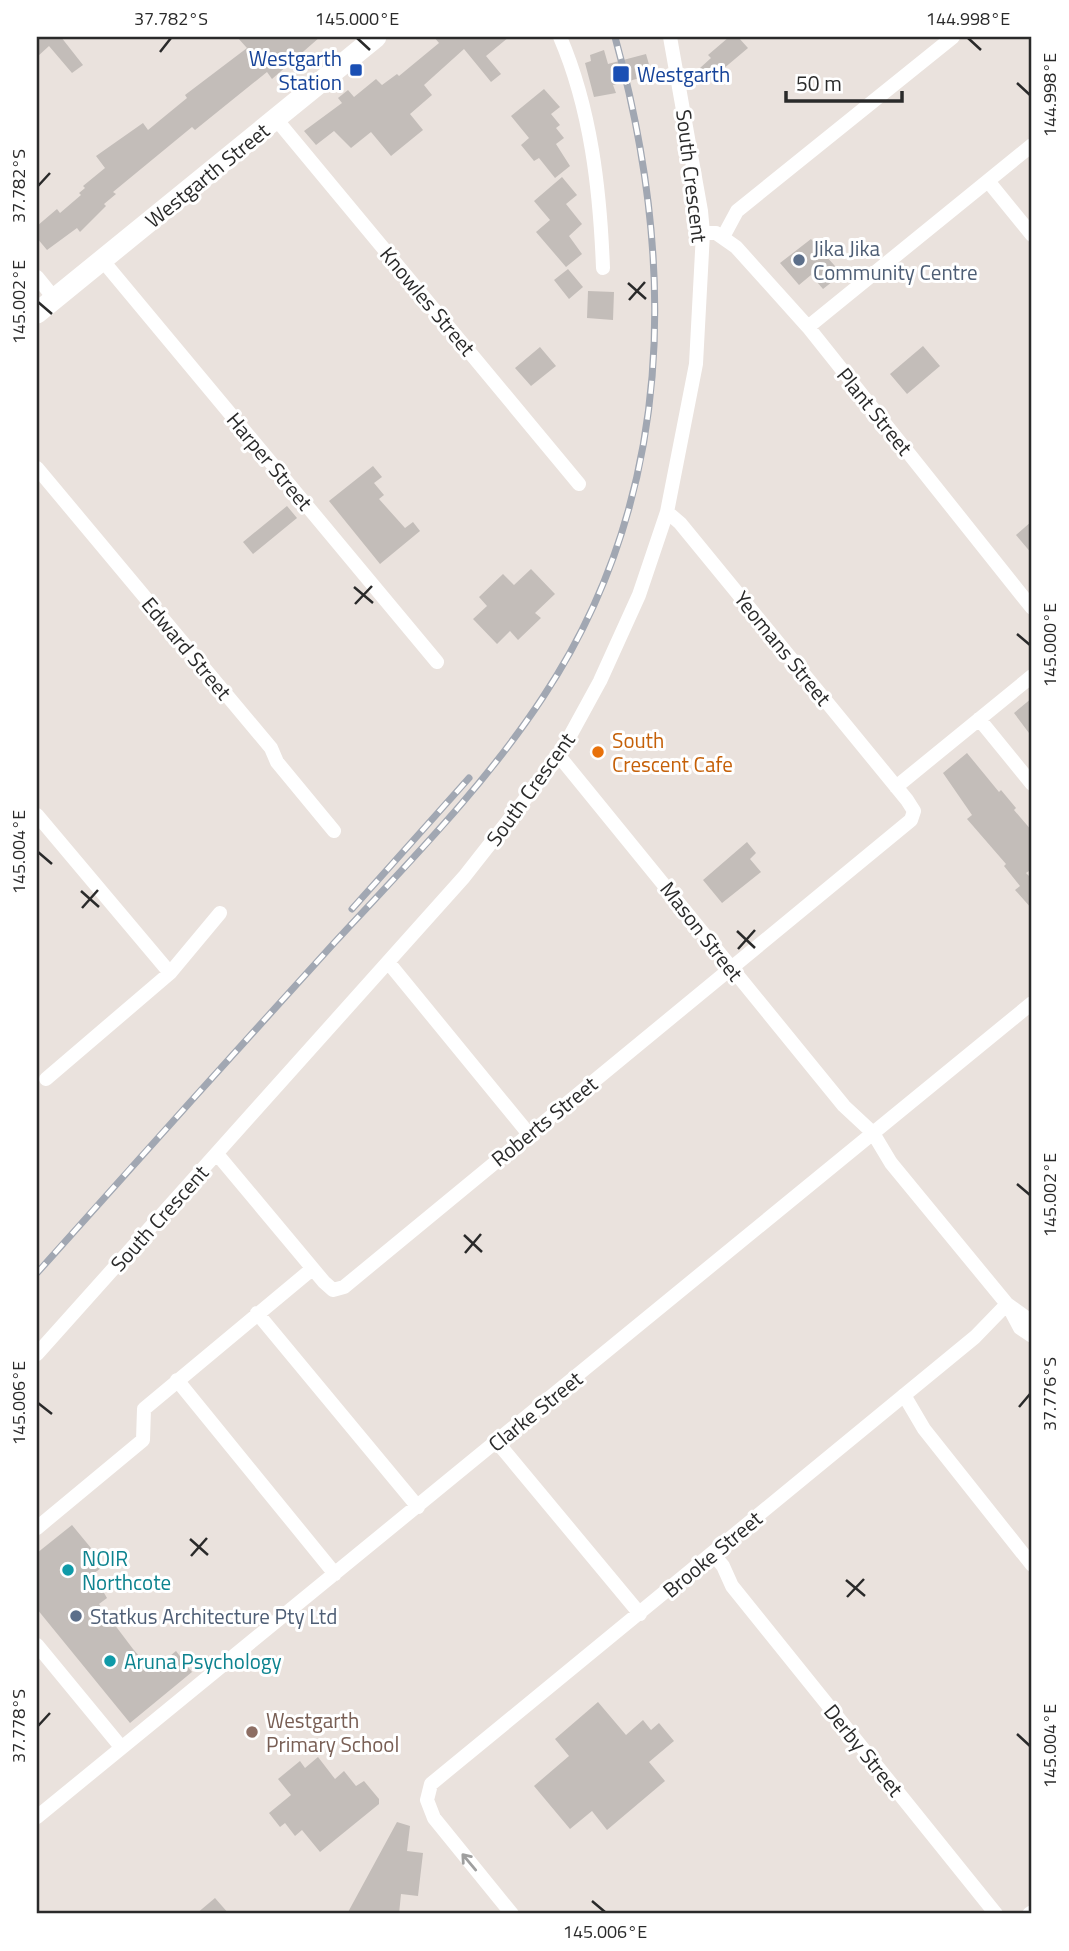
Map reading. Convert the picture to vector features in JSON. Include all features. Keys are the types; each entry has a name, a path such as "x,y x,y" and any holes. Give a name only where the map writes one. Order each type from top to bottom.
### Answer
{"main road":[{"name":"Westgarth Street","path":"37,313 376,37"}],"street":[{"path":"560,37 588,122 601,225 603,268"},
{"name":"South Crescent","path":"37,1354 388,962 516,814 559,756 600,681 639,595 667,512 696,365 703,233 681,86 670,37"},
{"path":"703,233 723,237 737,211 953,37"},
{"name":"Knowles Street","path":"276,119 579,484"},
{"path":"808,327 1032,145"},
{"path":"988,181 1032,235"},
{"name":"Plant Street","path":"723,237 736,247 808,327 1032,608"},
{"name":"Harper Street","path":"103,261 437,662"},
{"path":"37,277 54,298"},
{"name":"Edward Street","path":"37,468 271,748 277,762 334,831"},
{"name":"Yeomans Street","path":"667,512 680,523 897,787"},
{"path":"897,787 1032,676"},
{"path":"978,719 1032,784"},
{"name":"Mason Street","path":"559,756 869,1137 1011,1309 1031,1329"},
{"name":"Roberts Street","path":"312,1269 332,1290 344,1287 911,820 914,811 897,787"},
{"path":"37,815 170,973"},
{"path":"46,1079 170,973 220,913"},
{"path":"388,962 528,1133"},
{"name":"Clarke Street","path":"37,1817 1032,1003"},
{"path":"37,1528 143,1440 144,1409 312,1269 217,1154"},
{"name":"Brooke Street","path":"513,1914 427,1807 427,1792 431,1784 1011,1309"},
{"path":"257,1313 418,1507"},
{"path":"177,1380 335,1574"},
{"path":"899,1399 1032,1565"},
{"path":"498,1442 640,1614"},
{"name":"Derby Street","path":"708,1557 723,1566 732,1586 996,1914"},
{"path":"37,1645 121,1748"}],"building":[{"path":"37,37 61,37 83,65 72,73 49,46 37,57"},
{"path":"237,37 320,37 272,79 267,72 195,130 192,127 113,192 116,194 80,232 77,228 47,250 37,238 37,226 57,209 60,213 81,195 79,193 85,188 83,186 105,168 96,156 143,123 148,130 187,98 185,95 247,48"},
{"path":"434,37 509,37 486,56 501,74 491,82 464,49 424,85 432,95 410,114 423,130 391,156 371,132 351,148 334,131 316,145 304,131 342,103 338,98 348,90 354,97 376,79 382,85 397,74 399,76 439,43"},
{"path":"729,37 738,37 748,48 710,80 700,68 711,58 708,55"},
{"path":"604,50 608,64 646,54 652,75 613,85 616,93 594,97 585,63 591,61 590,55"},
{"path":"544,89 560,107 551,114 560,125 556,128 564,138 556,144 570,166 555,178 539,158 534,161 521,145 529,138 511,116"},
{"path":"562,177 577,195 566,204 582,224 569,236 582,254 566,267 536,232 550,220 534,201"},
{"path":"811,239 842,274 823,289 811,275 799,285 780,263"},
{"path":"568,269 583,287 569,299 554,280"},
{"path":"588,291 614,292 613,320 587,318"},
{"path":"923,346 940,366 907,394 890,374"},
{"path":"540,347 556,366 531,386 515,368"},
{"path":"373,466 382,477 374,483 384,495 379,499 405,528 413,522 420,531 380,564 329,501"},
{"path":"287,506 297,518 253,554 243,542"},
{"path":"1032,521 1032,554 1016,535"},
{"path":"531,569 555,594 535,613 541,618 518,640 510,631 497,644 473,619 487,606 479,597 503,574 514,585"},
{"path":"1032,698 1032,737 1014,713"},
{"path":"967,753 1016,808 1014,810 1032,831 1032,869 1026,873 1030,877 1032,875 1032,909 1015,890 1020,886 1004,866 1006,864 967,819 972,815 943,773"},
{"path":"747,842 756,853 750,859 761,872 722,903 703,880"},
{"path":"72,1525 105,1565 93,1574 107,1598 99,1604 133,1649 152,1671 176,1651 192,1672 130,1723 37,1609 37,1553"},
{"path":"598,1702 626,1735 643,1720 651,1730 659,1723 674,1741 649,1762 665,1781 607,1830 592,1811 570,1829 534,1786 569,1756 555,1739"},
{"path":"318,1757 335,1779 344,1771 356,1786 364,1781 379,1799 379,1804 320,1852 302,1830 295,1836 285,1823 280,1827 269,1813 291,1795 278,1779 300,1761 305,1768"},
{"path":"397,1822 410,1826 407,1851 423,1853 418,1896 401,1894 399,1914 347,1914"},
{"path":"215,1898 229,1914 196,1914"}],"railway":[{"path":"37,1273 470,794 543,697 587,620 619,541 641,459 652,376 655,292 649,207 635,122 615,37"},
{"path":"352,909 469,778"}],"place":[{"name":"Westgarth Station","path":"356,70"},
{"name":"Westgarth","path":"621,74"},
{"name":"Jika Jika Community Centre","path":"799,260"},
{"name":"South Crescent Cafe","path":"598,752"},
{"name":"NOIR Northcote","path":"68,1570"},
{"name":"Statkus Architecture Pty Ltd","path":"76,1616"},
{"name":"Aruna Psychology","path":"110,1661"},
{"name":"Westgarth Primary School","path":"252,1732"}]}
